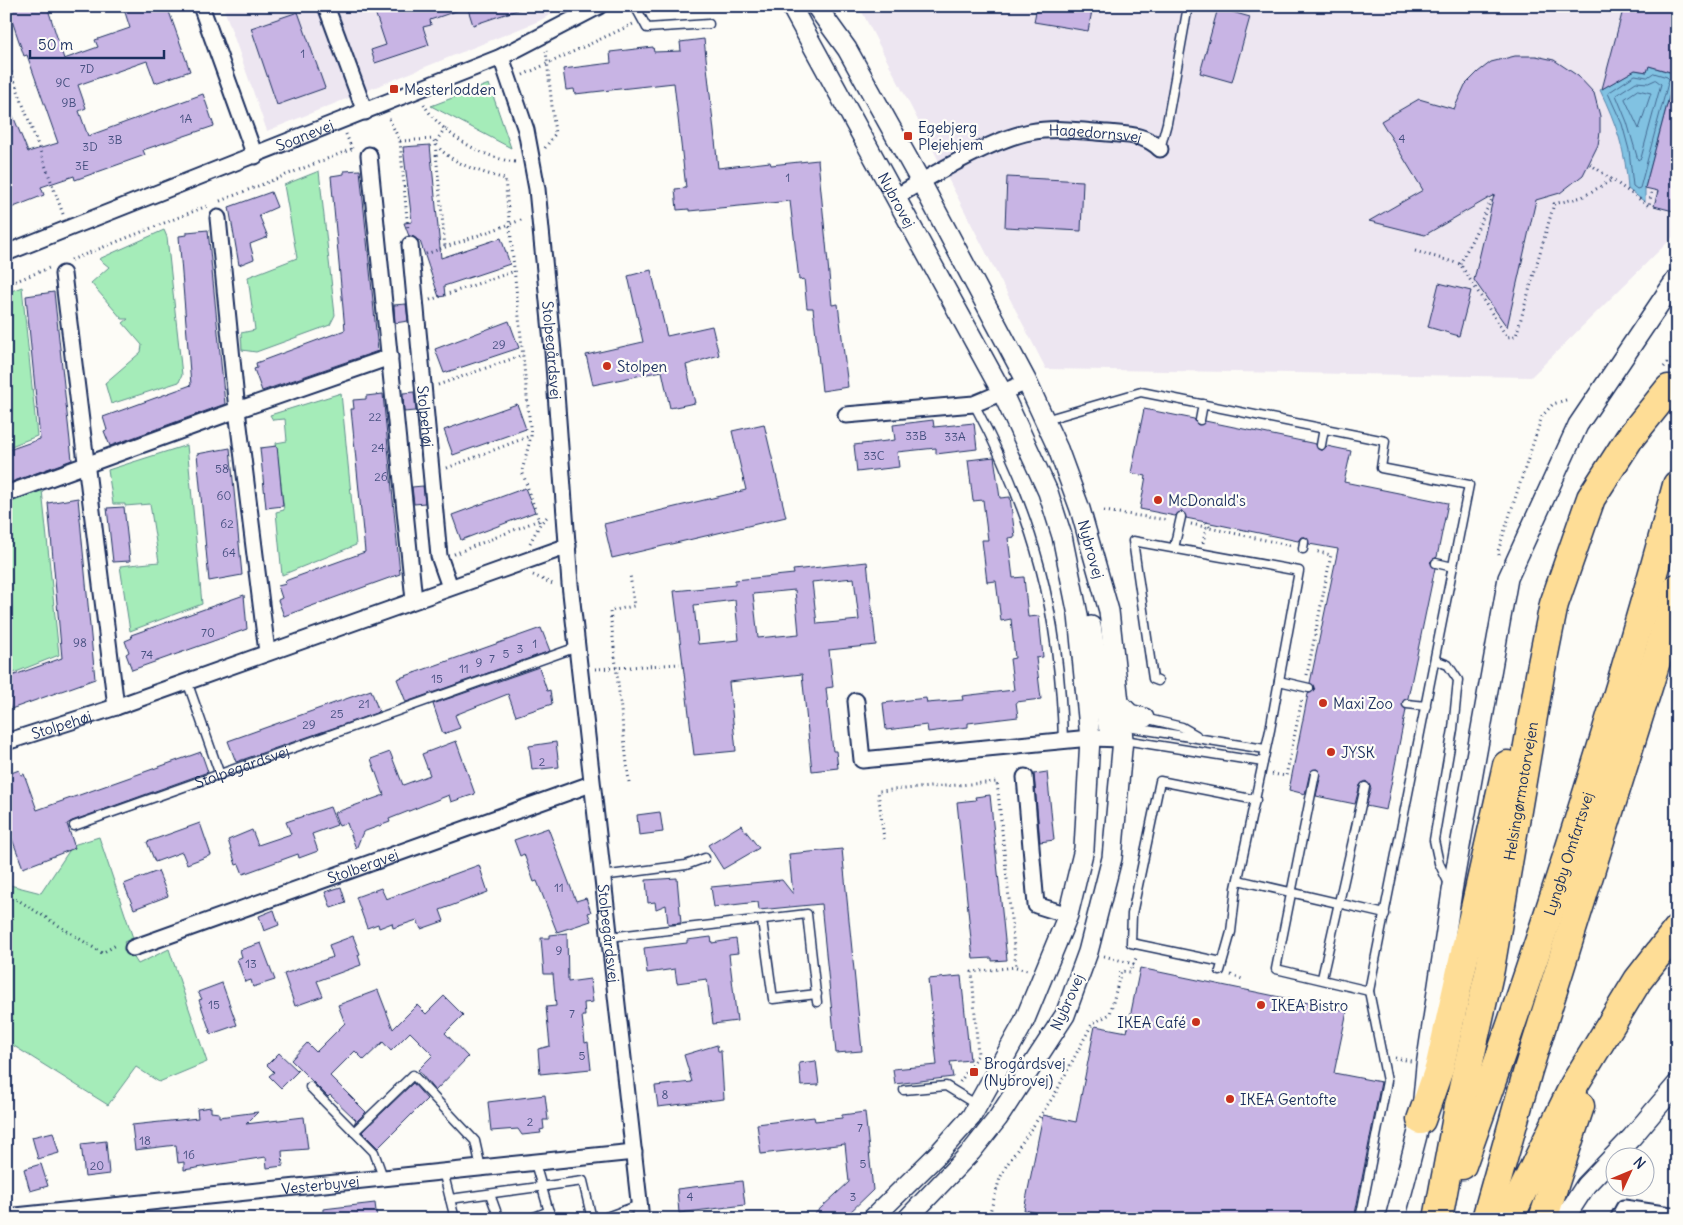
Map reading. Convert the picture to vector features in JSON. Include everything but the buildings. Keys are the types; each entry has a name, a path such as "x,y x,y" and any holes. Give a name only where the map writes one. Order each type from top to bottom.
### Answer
{"highway":[{"name":"Helsingørmotorvejen","path":"1438,1219 1459,1106 1490,969 1539,678 1554,604 1591,498 1630,439 1669,388"},
{"name":"Lyngby Omfartsvej","path":"1442,1219 1542,934 1607,730 1676,484"},
{"name":"Lyngby Omfartsvej","path":"1486,1219 1528,1070 1647,692 1677,588"},
{"path":"1421,1120 1439,1069 1537,636 1554,604"},
{"path":"1528,1070 1546,1055 1677,655"},
{"path":"1509,1219 1574,1085 1638,980 1677,930"},
{"path":"1542,1219 1579,1109 1638,980"}],"street":[{"path":"201,6 255,156"},
{"path":"326,6 365,112"},
{"name":"Sognevej","path":"6,253 255,156 500,57 599,6"},
{"name":"Nybrovej","path":"791,6 1003,394 1048,492 1062,536 1078,616 1090,738 1084,849 1068,915 1023,1024 998,1067 979,1106 937,1155 883,1212 872,1219"},
{"name":"Nybrovej","path":"816,6 847,49 1027,382 1045,420 1080,509 1109,611 1118,702 1115,826 1112,858 1088,952 1064,1015 998,1118 971,1152 907,1219"},
{"name":"Stolpegårdsvej","path":"500,57 526,130 537,189 551,332 571,592 640,1212"},
{"name":"Hagedornsvej","path":"896,197 920,182 1010,136 1032,131 1065,130 1139,136 1152,142 1160,149"},
{"name":"Stolpehøj","path":"369,155 414,600"},
{"path":"218,218 237,410 267,652"},
{"name":"Stolpehøj","path":"410,252 440,560 450,587"},
{"path":"61,267 116,707"},
{"path":"1395,1219 1421,1120 1426,1066 1452,891 1508,578 1578,425 1677,278"},
{"path":"6,494 237,410 390,358"},
{"path":"846,415 974,404 1003,394 1027,382"},
{"name":"Stolpehøj","path":"6,742 116,707 568,546"},
{"path":"856,701 862,760 1090,738 1117,730 1091,625 1078,616"},
{"path":"1118,702 1130,714 1144,718"},
{"path":"1090,738 1101,742 1112,751 1108,810 1115,826"},
{"path":"1025,776 1036,905 1097,922"},
{"name":"Stolbergvej","path":"133,948 591,784"},
{"path":"1564,1219 1586,1185 1632,1137 1677,1084"},
{"path":"979,1106 998,1118"},
{"name":"Vesterbyvej","path":"6,1217 634,1152"},
{"path":"1618,1219 1624,1208 1677,1216"}],"lane":[{"path":"635,6 647,28 709,24"},
{"name":"Hagedornsvej","path":"1160,149 1167,123 1188,6"},
{"path":"1045,420 1141,392 1385,441 1381,468 1469,485 1369,990 1387,1081 1360,1219"},
{"path":"974,404 998,449 1018,495 1042,567 1057,641 1064,740"},
{"path":"1200,420 1203,404"},
{"path":"1321,445 1324,428"},
{"path":"1174,548 1181,517"},
{"path":"1158,681 1153,679 1133,541 1299,571 1256,800 1238,880 1231,932 1220,971"},
{"path":"1436,563 1453,567"},
{"name":"Stolpegårdsvej","path":"74,826 577,648"},
{"path":"1435,660 1448,665 1458,680 1453,729 1434,840 1439,863 1452,891"},
{"path":"187,681 220,775"},
{"path":"1279,681 1309,688"},
{"path":"1407,704 1426,706"},
{"path":"1144,718 1182,727 1200,737"},
{"path":"1117,730 1200,737 1265,749"},
{"path":"1117,730 1263,762"},
{"path":"1315,774 1276,969 1369,990"},
{"path":"1222,962 1131,943 1132,914 1160,782 1256,800"},
{"path":"1322,978 1365,787"},
{"path":"602,876 686,866 704,858"},
{"path":"1238,880 1385,914"},
{"path":"609,937 807,914 817,998 773,999 762,920"},
{"path":"354,1132 413,1075 476,1141 481,1168"},
{"path":"904,1090 946,1086 979,1106"},
{"path":"310,1087 374,1152 383,1177"},
{"path":"529,1219 550,1215 535,1163"},
{"path":"443,1171 455,1219"},
{"path":"450,1199 583,1182 592,1219"},
{"path":"490,1194 499,1219"},
{"path":"600,1219 640,1212"}],"path":[{"path":"1239,6 1242,15"},
{"path":"508,82 643,20"},
{"path":"417,91 426,108 445,128 463,142 483,153 503,160 531,160 547,147 555,134 545,34"},
{"path":"6,58 68,229"},
{"path":"383,104 400,141 410,252 445,247 510,223"},
{"path":"340,122 355,158 369,155"},
{"path":"445,128 434,143 445,247"},
{"path":"400,141 433,139 434,143 452,158 475,170 505,179 531,436 522,471 540,522"},
{"path":"218,202 352,149"},
{"path":"1590,164 1648,206 1652,190"},
{"path":"1415,251 1460,264 1507,337 1516,336 1554,204 1582,197 1612,180"},
{"path":"1460,264 1494,195"},
{"path":"6,285 61,267 209,206"},
{"path":"416,306 515,271"},
{"path":"423,390 522,355"},
{"path":"1508,578 1498,551 1542,416 1553,404 1569,399"},
{"path":"431,474 531,436"},
{"path":"564,498 540,522 516,564 571,592"},
{"path":"1104,511 1145,516"},
{"path":"440,560 540,522"},
{"path":"1206,522 1210,528"},
{"path":"629,782 610,611 634,606 630,574"},
{"path":"1318,623 1322,627"},
{"path":"579,670 680,664"},
{"path":"884,839 878,791 997,782 1016,967"},
{"path":"6,898 18,900 102,953 124,940 133,948"},
{"path":"988,1219 1000,1178 1006,1166 1055,1094 1092,1024 1110,1014 1121,971 1130,972 1134,964 1088,952"},
{"path":"954,1092 978,1055 972,972 1016,967 1044,974"},
{"path":"1381,1056 1426,1066"}],"shaded area":[{"path":"223,6 566,6 539,21 267,131"},
{"path":"859,6 1677,6 1677,233 1531,377 1046,369"}],"green space":[{"path":"489,84 511,148 431,106"},
{"path":"319,171 335,315 330,325 256,352 242,350 241,333 255,330 248,277 297,258 284,185"},
{"path":"164,230 167,237 182,375 179,382 111,404 105,383 141,352 142,345 123,323 128,319 122,319 91,283 109,267 99,259"},
{"path":"22,287 37,436 6,448 6,293"},
{"path":"341,393 356,545 282,575 276,512 284,510 276,443 287,441 285,419 273,420 270,415"},
{"path":"187,445 202,604 130,631 120,566 159,562 150,504 125,506 125,504 113,504 108,470"},
{"path":"42,490 59,655 6,676 6,504"},
{"path":"99,837 133,938 124,942 138,964 169,949 207,1062 159,1082 136,1067 108,1105 6,1041 6,884 41,893 73,845"}],"water":[{"path":"1649,66 1675,74 1645,188 1645,202 1628,189 1625,163 1619,138 1600,90 1635,70 1647,72"}],"place":[{"name":"Mesterlodden","path":"394,89"},
{"name":"Egebjerg Plejehjem","path":"908,136"},
{"name":"Stolpen","path":"607,366"},
{"name":"McDonald's","path":"1158,500"},
{"name":"Maxi Zoo","path":"1323,703"},
{"name":"JYSK","path":"1331,752"},
{"name":"IKEA Bistro","path":"1261,1005"},
{"name":"IKEA Café","path":"1196,1022"},
{"name":"Brogårdsvej (Nybrovej)","path":"974,1072"},
{"name":"IKEA Gentofte","path":"1230,1099"}]}
